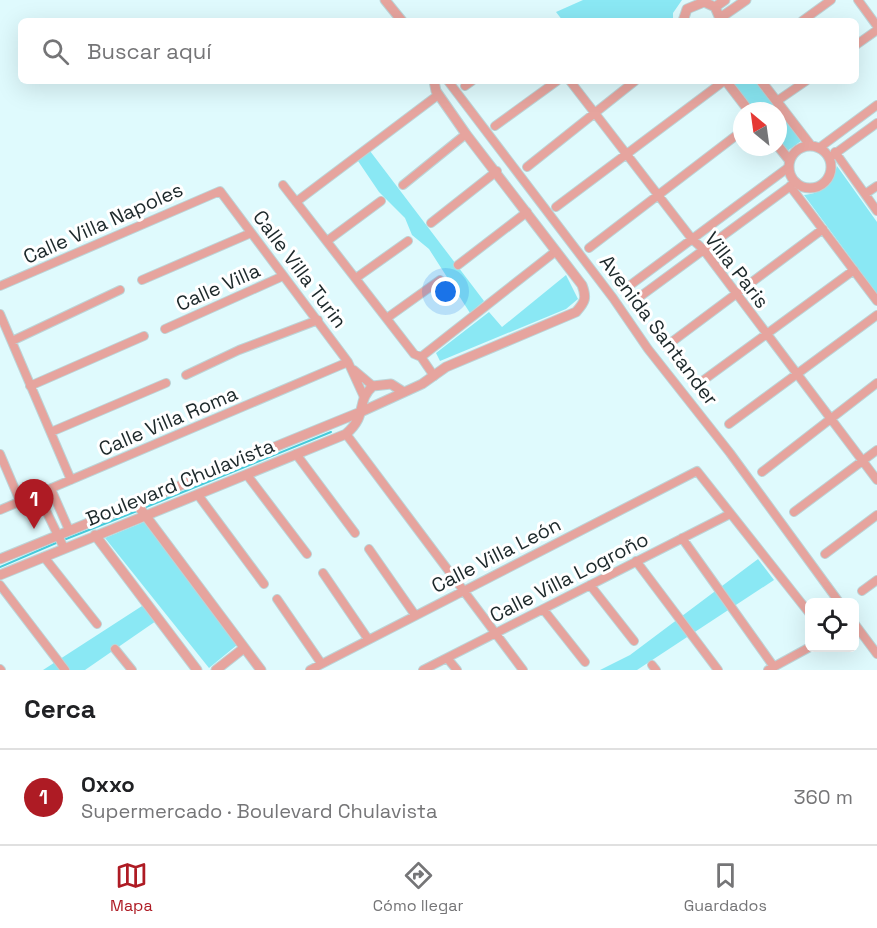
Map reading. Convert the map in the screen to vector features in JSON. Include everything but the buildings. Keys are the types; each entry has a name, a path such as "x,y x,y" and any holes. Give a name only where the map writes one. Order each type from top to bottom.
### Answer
{"street":[{"path":"385,0 400,18"},
{"path":"715,7 725,0"},
{"path":"724,18 746,0"},
{"path":"806,18 831,0"},
{"path":"858,0 877,28 859,43"},
{"path":"683,18 692,5 704,2 715,7 720,18"},
{"path":"422,357 556,251 466,134 438,95 435,84"},
{"name":"Avenida Santander","path":"450,84 613,297 648,349 730,453 835,598"},
{"path":"495,126 553,84"},
{"name":"Villa Paris","path":"572,84 657,195 692,239 703,249 877,480"},
{"path":"527,167 631,84"},
{"path":"556,207 721,84"},
{"path":"727,84 742,102"},
{"path":"763,84 815,147 832,155 877,211"},
{"path":"777,101 802,84"},
{"path":"296,202 438,95"},
{"path":"625,289 790,164 798,150 815,147 877,105"},
{"path":"634,301 793,184 809,187 822,183 830,171 832,155 877,123"},
{"path":"403,185 466,134"},
{"path":"589,248 733,138"},
{"path":"785,156 790,164 793,184 823,229 877,301"},
{"path":"431,223 496,171"},
{"path":"283,185 414,354 422,357 434,376"},
{"path":"865,194 877,186"},
{"name":"Calle Villa Turin","path":"220,191 349,364 364,397"},
{"name":"Calle Villa Napoles","path":"0,286 220,191"},
{"path":"327,241 381,201"},
{"path":"458,265 526,212"},
{"path":"673,341 823,229"},
{"path":"142,280 251,233"},
{"path":"356,278 408,242"},
{"name":"Avenida Santander","path":"556,251 582,285 586,294 584,303 576,312"},
{"path":"701,382 854,270"},
{"name":"Calle Villa","path":"165,329 284,276"},
{"path":"387,318 440,280"},
{"path":"12,341 120,290"},
{"name":"Boulevard Chulavista","path":"0,559 363,411 434,376 446,367 576,312"},
{"path":"0,314 70,480"},
{"path":"729,424 877,315"},
{"path":"186,375 318,320"},
{"path":"30,386 144,336"},
{"name":"Calle Villa Turin","path":"349,364 373,386"},
{"name":"Calle Villa Roma","path":"0,510 349,364"},
{"path":"51,432 166,383"},
{"path":"762,472 877,383"},
{"path":"363,411 364,397 373,386 391,384 402,391"},
{"name":"Boulevard Chulavista","path":"0,575 346,434 359,421 363,411"},
{"path":"346,434 523,670"},
{"path":"794,512 877,450"},
{"path":"0,454 20,501"},
{"path":"296,454 355,532"},
{"name":"Calle Villa León","path":"310,670 698,471 730,514"},
{"path":"247,475 307,555"},
{"path":"51,489 69,530"},
{"path":"38,494 64,548"},
{"path":"198,495 264,584"},
{"path":"136,503 261,670"},
{"path":"730,514 805,608"},
{"name":"Calle Villa Logroño","path":"423,670 730,514"},
{"path":"825,554 877,515"},
{"path":"95,535 197,670"},
{"path":"682,538 771,668 805,650"},
{"path":"369,549 415,615"},
{"path":"44,557 97,624"},
{"path":"636,561 718,670"},
{"path":"323,573 368,639"},
{"path":"862,591 877,580"},
{"path":"0,585 64,669"},
{"path":"590,585 634,641"},
{"path":"277,599 321,663"},
{"path":"543,609 585,662"},
{"path":"859,629 877,654"},
{"path":"216,670 244,648"},
{"path":"115,649 132,670"},
{"path":"447,658 457,670"}],"shaded area":[{"path":"583,0 682,0 673,13 673,18 561,18 556,12"},
{"path":"734,84 759,84 772,102 748,102"},
{"path":"787,122 801,141 787,151"},
{"path":"370,151 484,301 470,313 429,249 412,235 405,218 379,192 358,161"},
{"path":"837,166 877,222 877,294 804,195 825,187"},
{"path":"566,275 578,299 566,309 440,361 436,353 489,312 502,327"},
{"path":"144,522 237,645 209,668 105,538"},
{"path":"758,559 774,580 637,670 600,670 630,655"},
{"path":"142,606 156,621 85,670 43,670"}],"waterway":[{"path":"146,507 331,432"},
{"path":"66,539 137,511"},
{"path":"0,567 56,543"}],"place":[{"name":"Oxxo","path":"34,529"}]}
